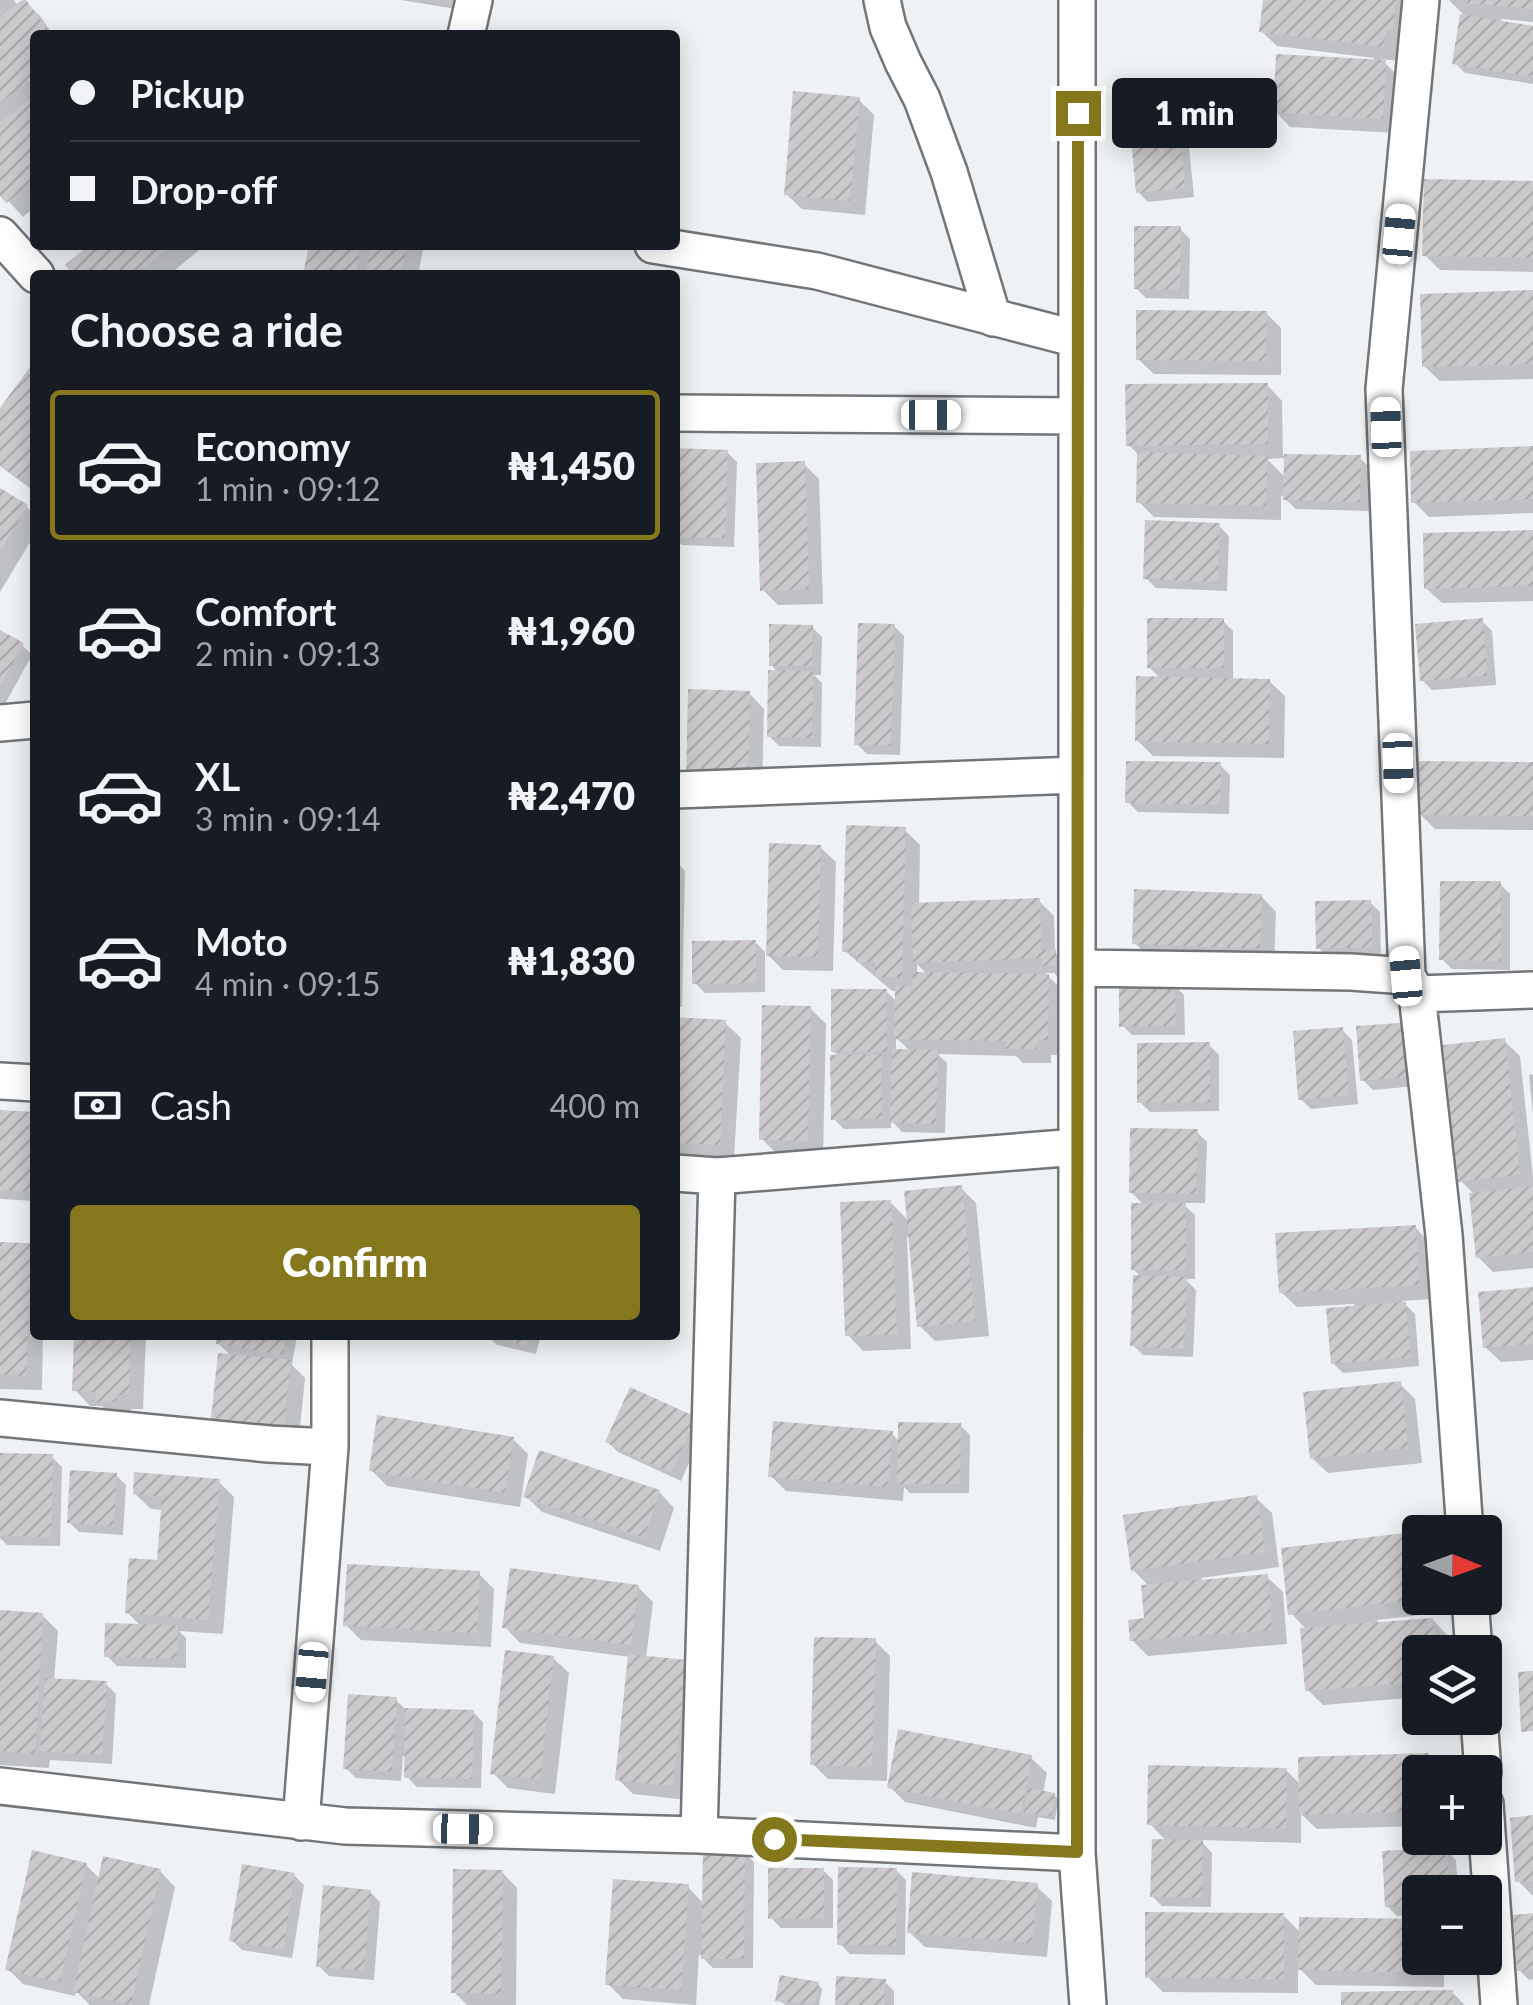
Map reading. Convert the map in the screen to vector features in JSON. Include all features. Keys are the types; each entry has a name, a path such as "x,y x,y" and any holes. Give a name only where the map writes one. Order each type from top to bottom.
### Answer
{"street":[{"path":"467,30 474,0"},
{"path":"882,0 888,28 922,99 948,172 992,318"},
{"path":"1078,0 1077,1852 1088,2005"},
{"path":"1422,0 1384,390 1412,985 1444,1235 1465,1515"},
{"path":"0,234 32,270"},
{"path":"680,250 817,271 1078,339"},
{"path":"680,413 1077,416"},
{"path":"0,723 30,720"},
{"path":"680,790 1077,775"},
{"path":"1077,968 1350,972 1412,985 1533,990"},
{"path":"0,1080 30,1083"},
{"path":"680,1173 718,1176 1077,1147"},
{"path":"699,1835 718,1176"},
{"path":"301,1822 330,1447 330,1340"},
{"path":"0,1418 330,1447"},
{"path":"0,1786 345,1826 699,1835 1077,1852"},
{"path":"1489,1855 1500,2005"}],"building":[{"path":"26,0 48,30 30,30 30,81 0,103 0,16"},
{"path":"1263,0 1396,0 1393,31 1386,30 1384,47 1259,32"},
{"path":"1533,0 1533,9 1466,3"},
{"path":"1460,14 1533,26 1533,77 1452,64"},
{"path":"1276,54 1386,60 1383,119 1273,112"},
{"path":"793,91 860,97 850,201 784,195"},
{"path":"30,99 30,184 6,203 0,196 0,122"},
{"path":"1180,135 1185,188 1136,193 1131,139"},
{"path":"1424,179 1533,181 1533,258 1422,256"},
{"path":"1134,226 1181,226 1180,290 1134,289"},
{"path":"83,250 166,250 142,270 69,270 65,265"},
{"path":"308,250 360,250 356,270 304,270"},
{"path":"370,250 406,250 402,270 366,270"},
{"path":"1533,290 1533,364 1422,367 1420,294"},
{"path":"1136,310 1267,311 1266,361 1136,360"},
{"path":"30,367 30,467 20,480 0,465 0,408"},
{"path":"1268,383 1268,444 1126,446 1125,384"},
{"path":"1533,446 1533,499 1411,503 1410,451"},
{"path":"680,448 728,450 725,538 680,537"},
{"path":"1137,452 1268,456 1266,506 1136,503"},
{"path":"1284,454 1361,455 1360,502 1283,500"},
{"path":"805,461 809,589 760,591 756,463"},
{"path":"0,488 28,505 0,552"},
{"path":"1145,520 1220,523 1218,582 1143,579"},
{"path":"1533,530 1533,586 1424,589 1423,533"},
{"path":"1147,618 1224,618 1224,668 1147,668"},
{"path":"1483,618 1487,676 1420,681 1415,624"},
{"path":"858,623 895,624 891,746 854,745"},
{"path":"769,624 813,625 812,666 769,666"},
{"path":"0,630 24,643 0,686"},
{"path":"768,670 813,671 812,738 767,737"},
{"path":"1136,676 1270,679 1269,744 1135,741"},
{"path":"688,689 750,691 748,781 686,779"},
{"path":"1126,761 1221,762 1220,805 1125,803"},
{"path":"1418,761 1533,762 1533,816 1417,815"},
{"path":"846,825 906,827 902,978 875,977 875,963 856,962 856,952 842,952"},
{"path":"769,843 821,845 818,957 766,956"},
{"path":"1440,881 1501,881 1501,961 1439,960"},
{"path":"1134,889 1262,894 1260,949 1132,944"},
{"path":"1040,898 1041,950 1056,949 1056,965 1043,966 1042,958 913,963 911,903"},
{"path":"1371,900 1372,947 1316,949 1315,901"},
{"path":"756,940 756,983 692,984 692,941"},
{"path":"913,972 1049,974 1048,1040 1037,1040 1037,1049 1006,1049 1006,1041 894,1039 895,986 912,986"},
{"path":"1119,982 1175,982 1176,1026 1119,1027"},
{"path":"831,989 887,989 887,1052 831,1052"},
{"path":"762,1005 811,1006 808,1141 759,1140"},
{"path":"680,1017 726,1020 720,1145 680,1143"},
{"path":"1415,1022 1419,1076 1360,1081 1356,1026"},
{"path":"1343,1027 1349,1095 1298,1100 1293,1031"},
{"path":"1505,1038 1520,1175 1458,1182 1443,1045"},
{"path":"1210,1042 1210,1102 1137,1103 1137,1043"},
{"path":"892,1049 938,1050 936,1124 890,1123"},
{"path":"881,1054 882,1119 831,1120 830,1055"},
{"path":"0,1110 30,1112 30,1192 0,1190"},
{"path":"1130,1128 1198,1129 1196,1194 1129,1193"},
{"path":"962,1185 975,1321 917,1327 904,1191"},
{"path":"1533,1186 1533,1252 1476,1258 1469,1193"},
{"path":"891,1200 897,1335 845,1336 840,1202"},
{"path":"1131,1203 1186,1203 1186,1270 1131,1270"},
{"path":"1416,1225 1419,1285 1279,1293 1275,1233"},
{"path":"0,1242 30,1243 27,1376 0,1375"},
{"path":"1133,1275 1187,1277 1184,1349 1130,1346"},
{"path":"1533,1287 1533,1344 1483,1348 1478,1292"},
{"path":"1406,1302 1411,1357 1331,1364 1326,1308"},
{"path":"74,1340 131,1340 129,1395 117,1395 116,1403 95,1402 96,1392 72,1391"},
{"path":"216,1340 285,1340 283,1355 216,1344"},
{"path":"505,1340 528,1340 527,1346"},
{"path":"218,1353 291,1360 283,1434 210,1427"},
{"path":"1401,1381 1408,1448 1310,1459 1303,1392"},
{"path":"630,1387 696,1417 671,1473 605,1442"},
{"path":"377,1415 514,1437 505,1493 369,1471"},
{"path":"773,1421 893,1431 888,1487 768,1477"},
{"path":"898,1422 961,1423 960,1484 897,1484"},
{"path":"539,1450 660,1490 644,1538 523,1497"},
{"path":"0,1453 53,1454 51,1537 0,1536"},
{"path":"70,1470 117,1473 114,1526 67,1523"},
{"path":"134,1472 220,1479 208,1620 125,1613 129,1558 157,1560 162,1497 133,1494"},
{"path":"1257,1495 1265,1552 1131,1571 1123,1515"},
{"path":"1402,1533 1402,1601 1288,1615 1281,1548"},
{"path":"347,1564 480,1571 477,1633 343,1626"},
{"path":"510,1568 639,1585 631,1645 502,1628"},
{"path":"1268,1574 1272,1630 1130,1641 1128,1620 1144,1618 1141,1585"},
{"path":"0,1610 43,1613 35,1754 0,1751"},
{"path":"1433,1618 1434,1635 1402,1635 1402,1683 1305,1691 1300,1628"},
{"path":"105,1623 178,1625 177,1659 104,1657"},
{"path":"814,1637 876,1638 872,1767 810,1765"},
{"path":"505,1650 554,1656 540,1780 490,1774"},
{"path":"628,1654 687,1660 673,1786 615,1780"},
{"path":"1533,1671 1533,1731 1521,1732 1518,1672"},
{"path":"45,1678 107,1681 102,1755 40,1751"},
{"path":"348,1694 397,1697 392,1772 343,1769"},
{"path":"405,1708 474,1710 472,1779 404,1778"},
{"path":"898,1729 1032,1755 1021,1814 887,1788"},
{"path":"1429,1753 1402,1755 1402,1812 1299,1815 1298,1757"},
{"path":"1148,1765 1287,1768 1286,1829 1147,1825"},
{"path":"1028,1788 1055,1793 1051,1817 1024,1812"},
{"path":"1533,1815 1533,1881 1515,1882 1510,1818"},
{"path":"1152,1839 1203,1840 1202,1898 1150,1897"},
{"path":"703,1848 745,1849 744,1959 701,1959"},
{"path":"32,1850 87,1863 60,1982 5,1970"},
{"path":"1382,1851 1448,1855 1449,1875 1402,1875 1402,1906 1385,1907"},
{"path":"103,1856 161,1869 131,2005 73,1992"},
{"path":"242,1864 295,1873 283,1950 229,1941"},
{"path":"838,1867 897,1868 896,1946 837,1945"},
{"path":"768,1868 824,1868 824,1919 768,1919"},
{"path":"453,1869 503,1870 501,1994 451,1993"},
{"path":"912,1872 1038,1883 1032,1943 907,1933"},
{"path":"613,1879 689,1884 681,1990 605,1985"},
{"path":"323,1885 371,1890 364,1971 316,1967"},
{"path":"1145,1912 1284,1913 1284,1979 1145,1978"},
{"path":"1533,1913 1533,1970 1517,1971 1513,1915"},
{"path":"1299,1917 1402,1919 1402,1972 1298,1970"},
{"path":"780,1975 819,1982 815,2005 775,2001"},
{"path":"836,1976 886,1979 884,2005 835,2005"},
{"path":"1453,1990 1453,2005 1341,2005 1341,1992"}],"route":[{"path":"774,1839 1077,1852 1078,113"}]}
